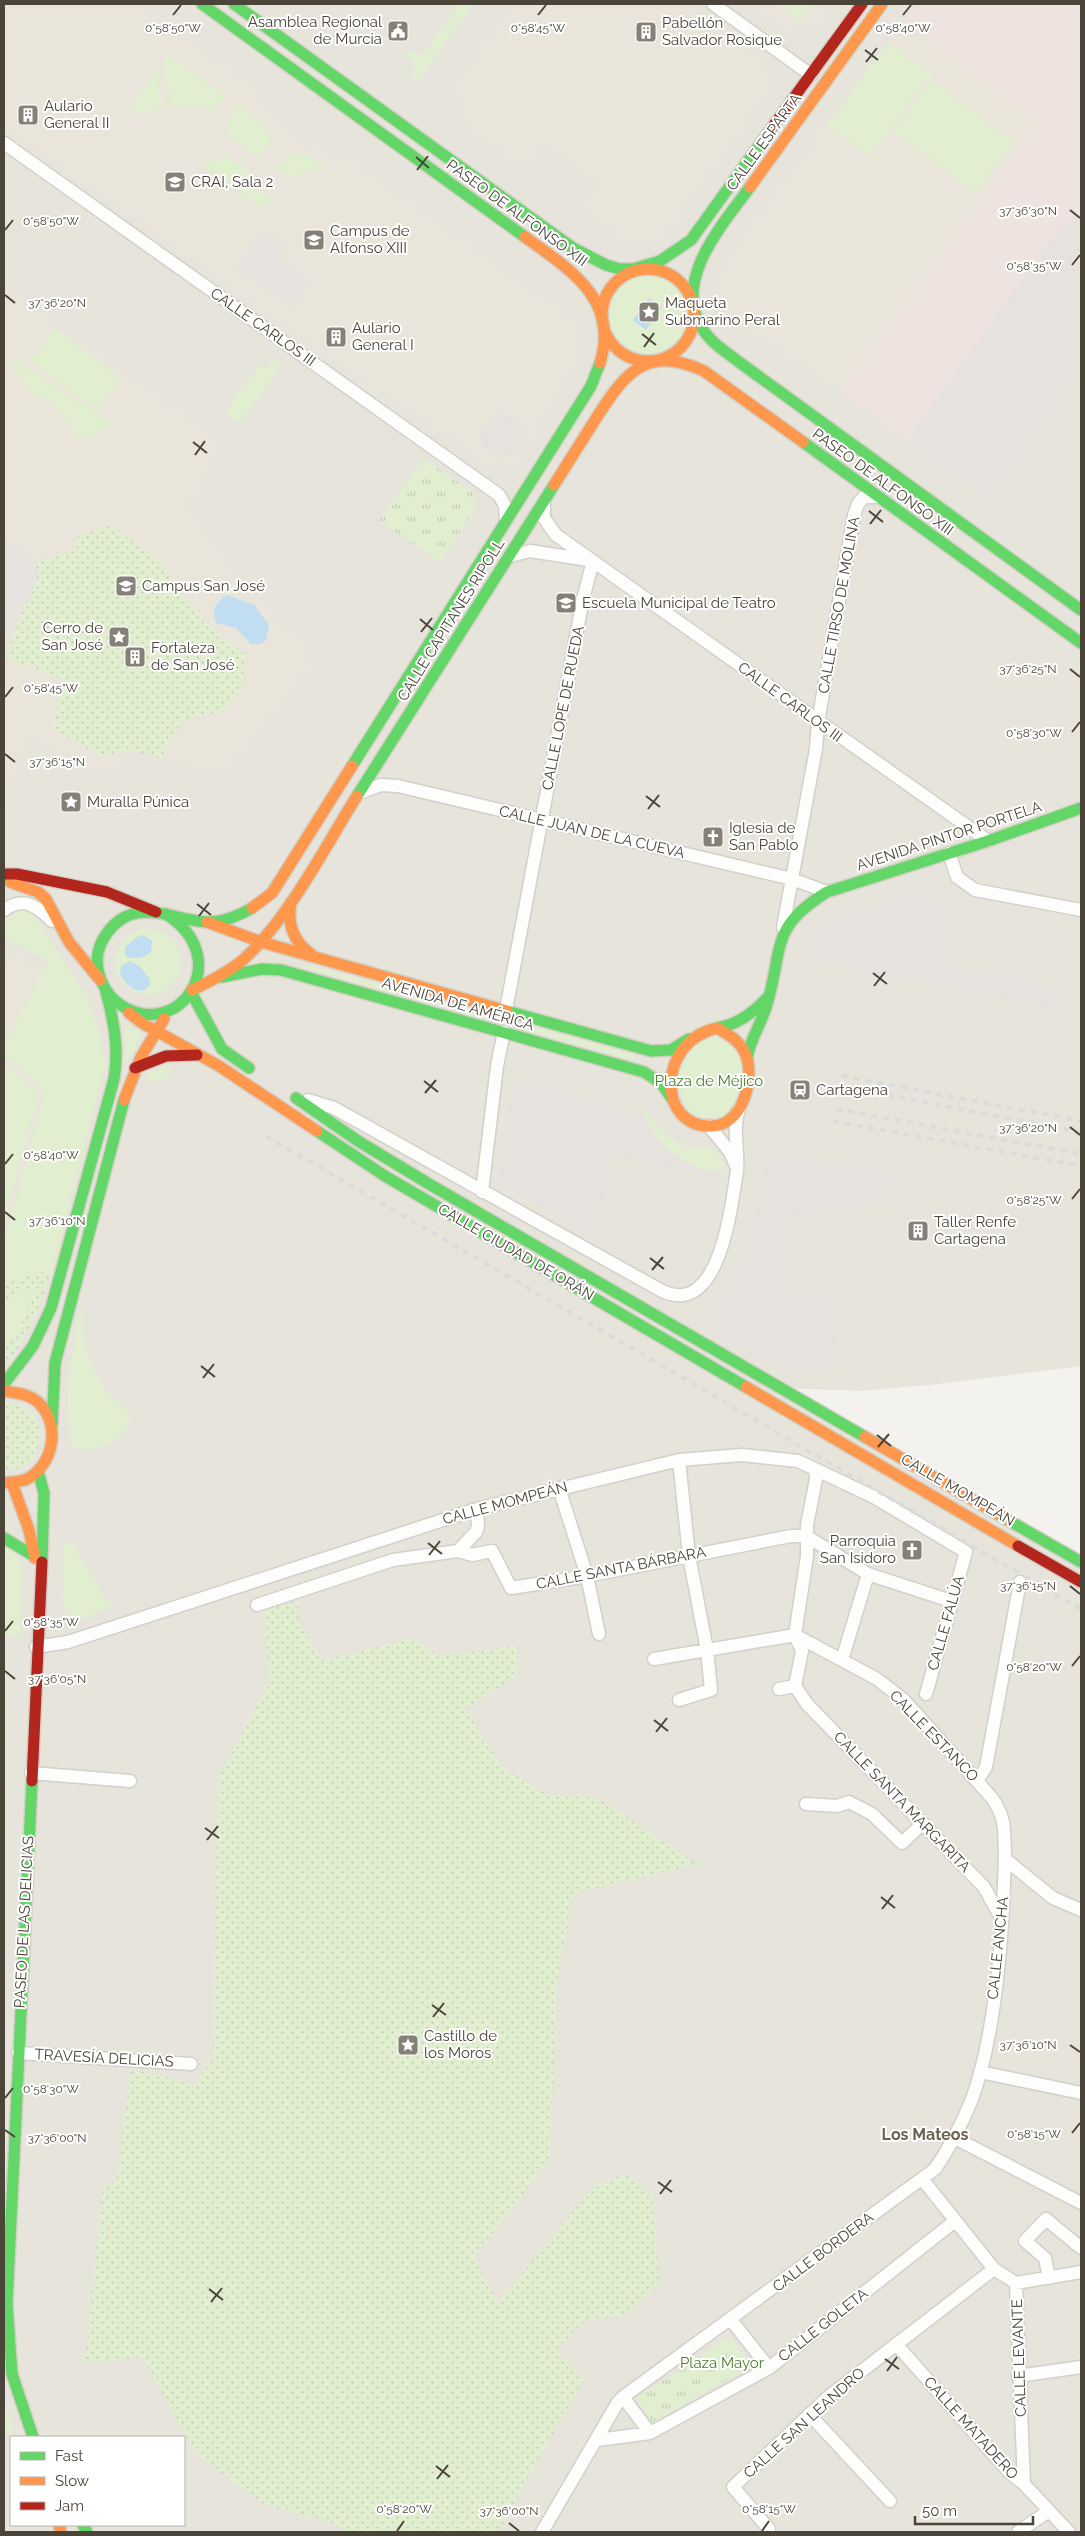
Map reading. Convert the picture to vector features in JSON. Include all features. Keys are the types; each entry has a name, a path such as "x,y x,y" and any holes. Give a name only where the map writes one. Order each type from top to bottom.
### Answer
{"main road":[{"name":"PASEO DE ALFONSO XIII","path":"202,4 577,276 592,291 602,320"},
{"name":"PASEO DE ALFONSO XIII","path":"234,4 573,248 610,268 637,270"},
{"name":"CALLE ESPARTA","path":"637,270 668,257 691,240 862,4"},
{"name":"CALLE ESPARTA","path":"694,307 697,272 703,255 713,238 882,4"},
{"path":"658,269 672,275 684,286 694,307 693,324 685,342 670,355 661,359 642,361 620,351 608,339 602,320 602,309 608,292 620,278 637,270 658,269"},
{"name":"PASEO DE ALFONSO XIII","path":"694,307 696,318 706,334 739,362 1081,610"},
{"name":"CALLE CAPITANES RIPOLL","path":"207,922 235,916 265,899 286,874 598,374 605,350 602,320"},
{"name":"PASEO DE ALFONSO XIII","path":"661,359 682,361 704,371 1081,643"},
{"name":"CALLE CAPITANES RIPOLL","path":"222,977 247,957 283,914 618,385 636,368 661,359"},
{"name":"AVENIDA PINTOR PORTELA","path":"827,892 988,841 1081,808"},
{"path":"4,879 88,887 107,892 161,913 184,925 197,945 200,966 191,991 217,1041 233,1057 259,1075"},
{"path":"4,879 38,892 46,899 62,931 100,980 106,992 114,1025 116,1070 51,1308 33,1346 4,1384"},
{"name":"CALLE TIRSO DE MOLINA","path":"747,1058 751,1039 764,1012 781,937 794,914 806,903 827,892"},
{"path":"291,902 289,920 294,939 302,949 315,957"},
{"path":"100,980 97,955 101,942 108,930 128,915 142,912 161,913 207,922"},
{"name":"AVENIDA DE AMÉRICA","path":"207,922 261,942 651,1051 671,1050 689,1038"},
{"name":"AVENIDA DE AMÉRICA","path":"222,977 262,969 281,970 644,1072 661,1083 674,1100"},
{"path":"4,1492 8,1483 26,1479 38,1471 47,1460 52,1448 55,1363 61,1335 126,1092 135,1068 156,1030 174,1007 191,991 222,977"},
{"path":"106,992 123,1008 132,1012 150,1014 174,1007"},
{"path":"717,1028 726,1031 737,1039 747,1058 750,1078 739,1108 721,1125 698,1125 689,1120 677,1108 674,1100 671,1080 678,1054 689,1038 696,1033 717,1028 734,1024 759,1006 769,994"},
{"name":"CALLE CIUDAD DE ORÁN","path":"123,1008 156,1030 225,1069 378,1172 812,1424"},
{"path":"135,1068 172,1054 203,1056"},
{"name":"CALLE CIUDAD DE ORÁN","path":"287,1093 358,1141 429,1184 782,1388"},
{"name":"CALLE MOMPEÁN","path":"782,1388 1081,1562"},
{"path":"4,1391 18,1392 32,1399 44,1410 52,1424"},
{"name":"CALLE MOMPEÁN","path":"812,1424 1081,1582"},
{"name":"PASEO DE LAS DELICIAS","path":"33,2436 8,2376 7,2304 39,1591 38,1555 44,1492 38,1471"},
{"name":"PASEO DE LAS DELICIAS","path":"8,1483 38,1555"},
{"path":"4,1538 38,1555"}],"street":[{"path":"713,4 811,75"},
{"name":"CALLE CARLOS III","path":"4,142 498,495 505,506 506,522"},
{"name":"CALLE CARLOS III","path":"547,496 543,510 548,526 556,536 988,841"},
{"name":"CALLE TIRSO DE MOLINA","path":"781,937 816,749 818,722 854,515 858,504 864,497 878,497"},
{"name":"CALLE CARLOS III","path":"509,557 516,553 530,551 593,561"},
{"name":"CALLE LOPE DE RUEDA","path":"506,1010 541,820 593,561"},
{"name":"CALLE JUAN DE LA CUEVA","path":"358,796 372,788 398,786 792,879 827,892"},
{"path":"948,853 957,877 975,890 1081,910"},
{"path":"4,910 17,903 30,903 40,909 62,931"},
{"path":"482,1192 497,1066 504,1032"},
{"name":"CALLE CIUDAD DE ORÁN","path":"287,1093 334,1108 482,1192 662,1290 677,1296 698,1289 714,1269 723,1242 737,1171"},
{"path":"737,1171 738,1159 735,1124 739,1108"},
{"path":"709,1126 730,1152 737,1171"},
{"name":"CALLE MOMPEÁN","path":"36,1647 68,1642 477,1509 679,1460 742,1455 798,1461 815,1471 874,1497 966,1552"},
{"path":"679,1460 688,1556 707,1650 711,1690 680,1700"},
{"path":"779,1689 795,1686 802,1651 795,1635 807,1556 806,1536 816,1478 815,1471"},
{"path":"560,1488 587,1576 599,1634"},
{"path":"257,1605 393,1560 458,1551 476,1532 478,1526 477,1509"},
{"name":"CALLE SANTA BÁRBARA","path":"458,1551 472,1555 492,1551 511,1588 587,1576 791,1536 806,1536"},
{"path":"806,1536 868,1574 951,1601"},
{"name":"CALLE FALÚA","path":"926,1694 966,1552"},
{"path":"842,1660 868,1574"},
{"path":"977,1780 986,1767 1020,1582"},
{"path":"654,1659 795,1635"},
{"name":"CALLE ESTANCO","path":"795,1635 877,1679 904,1700 992,1798 1003,1822"},
{"name":"CALLE SANTA MARGARITA","path":"795,1686 807,1704 984,1887 1003,1923"},
{"path":"31,1773 130,1781"},
{"path":"806,1804 837,1806 849,1802 872,1814 902,1843 923,1823"},
{"name":"CALLE ANCHA","path":"980,2072 1003,1923 1005,1859 1003,1822"},
{"path":"1005,1859 1053,1898 1081,1910"},
{"name":"TRAVESÍA DELICIAS","path":"18,2053 191,2064"},
{"path":"980,2072 1081,2093"},
{"name":"CALLE BORDERA","path":"623,2397 731,2320 888,2203 923,2180 935,2169 955,2138 980,2072"},
{"path":"955,2138 1081,2203"},
{"name":"CALLE LEVANTE","path":"923,2180 994,2269 1016,2283 1018,2376 1024,2484"},
{"path":"1049,2278 1046,2258 1025,2241 1046,2218 1081,2248"},
{"name":"CALLE GOLETA","path":"598,2440 650,2433 769,2368 955,2221"},
{"name":"CALLE SAN LEANDRO","path":"769,2529 732,2486 809,2414 994,2269"},
{"path":"1016,2283 1081,2272"},
{"path":"731,2320 769,2368"},
{"name":"CALLE MATADERO","path":"896,2344 1009,2472 1024,2484 1069,2532"},
{"path":"1018,2376 1081,2367"},
{"path":"542,2532 598,2440 618,2402 623,2397 650,2433"},
{"path":"809,2414 890,2501"},
{"path":"1018,2532 1049,2511"}],"shaded area":[{"path":"4,4 1081,4 1081,1366 939,1384 861,1391 783,1388 1081,1562 1081,2532 4,2532"},
{"name":"Campus de Alfonso XIII","path":"4,4 136,4 256,90 268,114 288,135 305,147 345,158 576,324 582,354 510,468 491,470 471,456 473,452 414,410 410,413 4,125"},
{"path":"515,4 683,4 764,63 769,89 659,240 633,243 583,208 600,183 544,142 526,167 461,120 456,86"},
{"path":"750,4 830,4 813,27 788,31"},
{"path":"916,4 1081,4 1081,370 988,499 841,392 1039,123 903,21"},
{"path":"903,21 1039,122 841,392 723,307 718,275"},
{"path":"1078,217 1081,220 1081,370 988,499 907,440 1060,227"},
{"path":"264,229 287,245 278,258 311,282 292,308 237,268"},
{"name":"Campus San José","path":"4,290 222,444 183,511 312,661 222,773 131,750 102,772 29,736 4,808"},
{"path":"498,410 529,431 513,458 505,453 500,459 477,442"},
{"path":"4,541 28,551 26,563 39,570 28,605 19,604 9,634 4,632"},
{"path":"913,897 950,903 940,962 1057,985 1052,1007 802,960 818,936 836,920 860,909 885,901"},
{"path":"12,954 43,971 4,1046 4,969"},
{"path":"4,1057 45,1090 4,1244"},
{"path":"510,1079 642,1115 653,1135 668,1152 687,1165 713,1175 710,1189 690,1184 693,1171 608,1154 603,1187 607,1190 599,1238 497,1182"},
{"path":"791,1154 893,1174 888,1205 787,1215 796,1295 831,1293 842,1368 777,1371 716,1335 719,1329 710,1319 746,1249 766,1155 790,1160"}],"green space":[{"path":"459,4 473,4 417,83 412,79 415,69 407,52 409,49 421,57"},
{"path":"777,4 813,4 800,21"},
{"path":"888,42 931,74 870,157 827,125"},
{"path":"168,55 225,96 215,110 192,105 171,107 164,61"},
{"path":"157,70 163,108 138,114 130,108"},
{"path":"931,80 1014,142 976,193 893,131"},
{"path":"238,105 265,124 272,140 259,158 230,137 228,120"},
{"path":"288,153 307,155 325,168 287,178 276,169"},
{"path":"227,156 249,171 244,178 272,198 264,210 200,164"},
{"path":"658,269 672,275 684,286 693,324 685,343 670,355 634,359 613,345 606,309 608,291 612,284 624,276"},
{"path":"55,328 121,378 97,411 30,361"},
{"path":"273,358 282,364 240,423 225,412 259,364 266,369"},
{"path":"16,360 112,424 87,439 77,438 62,412 42,396 37,399 11,365"},
{"path":"424,458 473,493 475,508 440,563 379,521"},
{"path":"110,525 160,562 184,597 214,630 246,655 242,686 224,710 182,721 161,758 131,750 101,756 54,730 62,679 7,659 38,561 76,550 77,537"},
{"path":"26,910 36,918 88,999 106,1064 51,1275 42,1272 4,1283 4,1244 45,1090 4,1057 4,1046 48,961 4,938 4,920 16,912"},
{"path":"148,929 161,931 171,939 179,949 181,962 179,975 171,985 161,993 148,995 135,993 125,985 117,975 115,962 117,949 125,939 135,931"},
{"path":"303,963 634,1055 633,1060 301,967"},
{"path":"125,1023 143,1033 126,1063 125,1062"},
{"name":"Plaza de Méjico","path":"707,1029 747,1058 734,1114 689,1120 673,1067"},
{"path":"4,1064 39,1092 4,1224"},
{"path":"172,1065 170,1073 164,1079 152,1081 148,1079 147,1073"},
{"path":"643,1111 648,1112 666,1133 681,1144 697,1149 706,1147 716,1152 725,1168 706,1170 696,1167 677,1156 656,1135"},
{"path":"42,1272 51,1275 46,1288 25,1335 4,1369 4,1283"},
{"path":"37,1288 20,1327 4,1350 4,1310 18,1292"},
{"path":"83,1303 82,1329 91,1364 103,1386 130,1415 130,1423 118,1438 99,1448 89,1449 79,1449 72,1446 68,1418 68,1389 71,1361 78,1317"},
{"path":"4,1403 20,1405 31,1412 38,1424 40,1437 38,1450 31,1461 20,1468 4,1469"},
{"path":"64,1542 73,1544 104,1597 114,1605 78,1620 65,1611 63,1601"},
{"path":"4,1546 16,1554 23,1570 20,1637 4,1636"},
{"path":"298,1601 299,1624 323,1661 413,1638 438,1656 518,1646 516,1676 465,1709 502,1766 546,1794 599,1798 697,1864 574,1894 557,1981 550,2159 474,2257 498,2302 594,2186 627,2174 653,2196 660,2283 623,2316 585,2320 556,2350 583,2380 498,2532 417,2532 392,2530 390,2532 347,2532 330,2522 265,2505 196,2454 142,2357 85,2363 103,2186 116,2182 131,2071 151,2073 194,2084 213,2060 219,1775 269,1684 264,1610"},
{"name":"Plaza Mayor","path":"730,2337 752,2365 652,2423 636,2398"},
{"path":"4,2399 14,2431 4,2436"}],"water":[{"path":"649,298 662,308 646,330 633,320"},
{"path":"227,595 254,605 269,625 266,640 260,644 251,644 236,628 216,623 215,607"},
{"path":"143,935 152,941 151,952 139,958 125,956 125,947 137,937"},
{"path":"130,961 139,966 150,979 150,985 142,991 134,989 120,975 121,966"}],"railway":[{"path":"842,1076 1081,1121"},
{"path":"840,1086 1081,1132"},
{"path":"836,1109 1081,1154"},
{"path":"833,1121 1081,1166"},
{"path":"266,1136 1081,1609"}],"traffic: fast":[{"path":"202,4 525,237"},
{"path":"234,4 573,248 606,265 620,269 634,269 660,261 691,240 771,129"},
{"path":"750,187 715,235 697,272 693,291 694,310 705,333 739,362 1081,610"},
{"path":"352,766 591,386 600,363"},
{"path":"803,442 1081,643"},
{"path":"357,796 554,485"},
{"path":"747,1058 767,1004 782,940 787,928 808,905 827,892 988,841 1081,808"},
{"path":"166,914 187,932 197,953 198,973 191,991 179,1005 161,1013 141,1013 115,1001 105,988 99,974 97,962 99,948 105,935 115,924 130,915 141,912 152,912 164,914 175,916 198,921 215,922 231,918 252,908"},
{"path":"222,977 262,969 281,970 644,1072 661,1083 673,1100"},
{"path":"4,1384 33,1346 51,1308 114,1079 115,1035 106,992"},
{"path":"191,992 222,1049 249,1068"},
{"path":"717,1028 744,1018 766,999"},
{"path":"507,1011 651,1051 671,1050 689,1039"},
{"path":"296,1098 358,1141 429,1184 865,1437"},
{"path":"52,1425 55,1363 124,1100"},
{"path":"317,1131 385,1176 746,1387"},
{"path":"38,1471 44,1493 42,1562"},
{"path":"1006,1519 1081,1562"},
{"path":"4,1538 34,1556"},
{"path":"32,1781 7,2304 12,2374 33,2436"},
{"path":"84,2526 87,2532"}],"traffic: slow":[{"path":"750,187 882,4"},
{"path":"525,237 573,274 597,303 603,321 604,341 600,363"},
{"path":"648,269 666,272 681,282 691,297 694,315 691,333 681,348 666,358 648,361 630,358 615,348 605,333 602,315 605,297 615,282 630,272 648,269"},
{"path":"554,485 606,403 617,389 627,377 639,368 652,362 684,363 704,371 803,442"},
{"path":"252,908 272,893 352,766"},
{"path":"192,990 232,968 261,942 291,903 357,796"},
{"path":"10,882 38,892 46,899 69,942 100,980"},
{"path":"291,902 290,918 293,932 300,944 312,955"},
{"path":"207,922 261,942 507,1011"},
{"path":"129,1013 142,1023 219,1066 317,1131"},
{"path":"124,1100 141,1057 164,1019"},
{"path":"717,1028 733,1038 743,1048 749,1074 748,1086 739,1109 732,1118 723,1124 712,1126 694,1123 681,1113 673,1099 671,1083 674,1065 683,1049 697,1036 717,1028"},
{"path":"746,1387 1018,1546"},
{"path":"4,1391 28,1396 40,1404 47,1413 52,1434 48,1455 36,1473 25,1480 4,1483"},
{"path":"865,1437 1006,1519"},
{"path":"12,1483 29,1530 35,1558"},
{"path":"59,2526 61,2532"}],"traffic: jam":[{"path":"771,129 862,4"},
{"path":"4,874 17,874 107,892 156,912"},
{"path":"135,1068 166,1056 197,1055"},
{"path":"1018,1546 1081,1582"},
{"path":"32,1781 42,1562"}],"place":[{"name":"Asamblea Regional de Murcia","path":"398,31"},
{"name":"Pabellón Salvador Rosique","path":"646,32"},
{"name":"Aulario General II","path":"28,115"},
{"name":"CRAI, Sala 2","path":"175,182"},
{"name":"Campus de Alfonso XIII","path":"314,240"},
{"name":"Maqueta Submarino Peral","path":"649,312"},
{"name":"Aulario General I","path":"336,337"},
{"name":"Campus San José","path":"126,586"},
{"name":"Escuela Municipal de Teatro","path":"566,603"},
{"name":"Cerro de San José","path":"119,637"},
{"name":"Fortaleza de San José","path":"135,657"},
{"name":"Muralla Púnica","path":"71,802"},
{"name":"Iglesia de San Pablo","path":"713,837"},
{"name":"Cartagena","path":"800,1090"},
{"name":"Taller Renfe Cartagena","path":"918,1231"},
{"name":"Parroquia San Isidoro","path":"912,1550"},
{"name":"Castillo de los Moros","path":"408,2045"}],"district":[{"name":"Los Mateos","path":"925,2134"}]}
